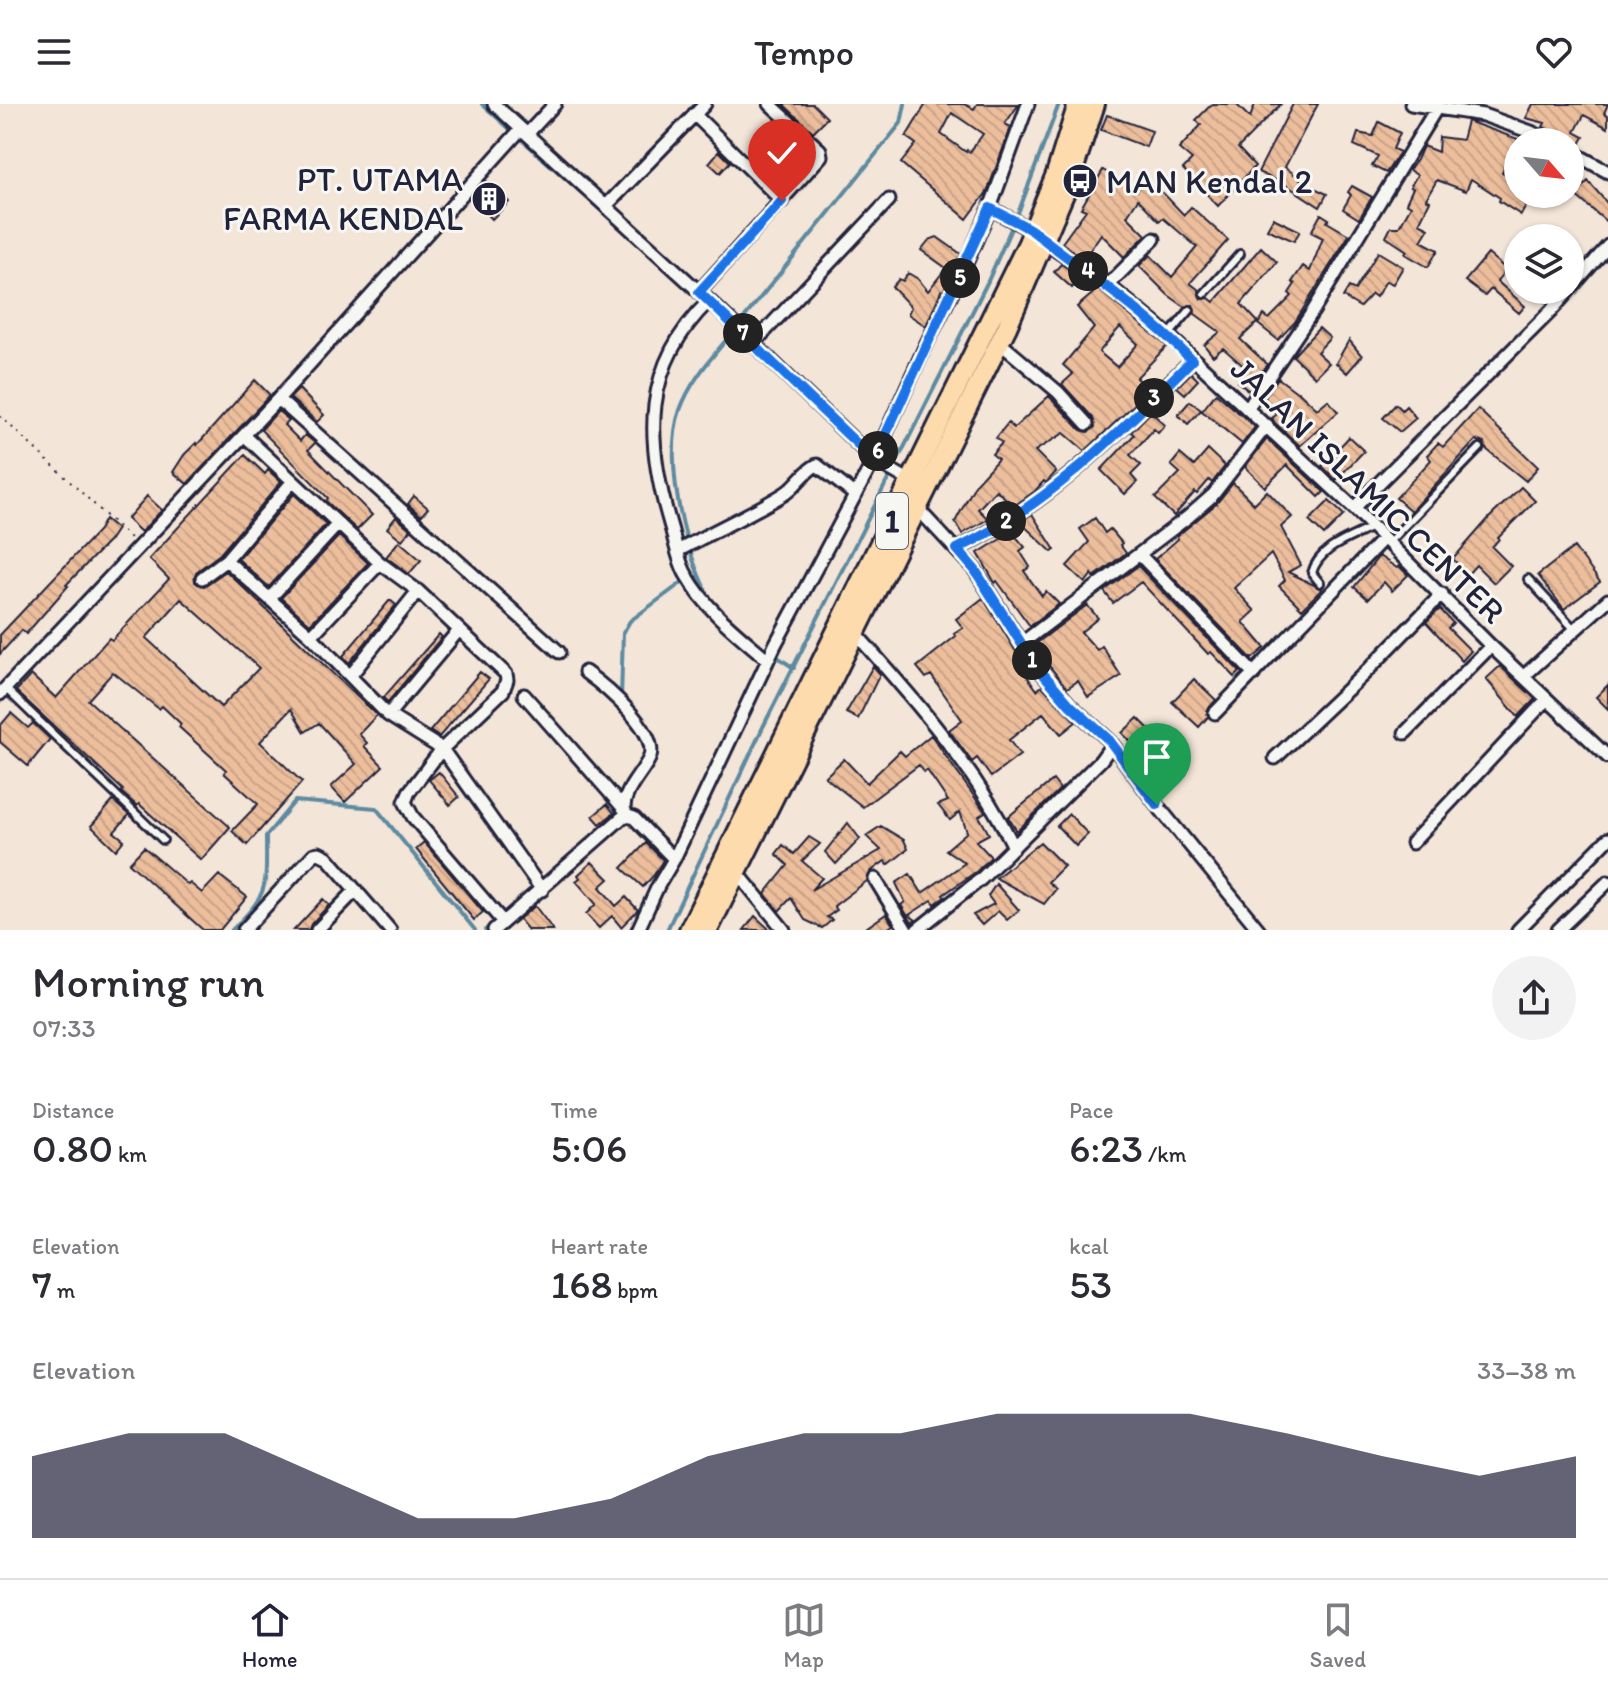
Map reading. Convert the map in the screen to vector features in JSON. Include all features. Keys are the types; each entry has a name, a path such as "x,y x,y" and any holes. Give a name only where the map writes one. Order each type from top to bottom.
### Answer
{"highway":[{"name":"1","path":"708,930 999,342 1078,104"},
{"name":"1","path":"689,930 906,479 1034,234 1070,180 1095,104"}],"street":[{"path":"494,104 754,343 877,462 906,479"},
{"path":"3,691 278,399 524,131 555,104"},
{"path":"606,206 705,104"},
{"path":"699,292 819,161 820,150 770,104"},
{"path":"638,930 768,658 855,495 877,462 993,210 1028,104"},
{"path":"1411,104 1483,115 1520,128"},
{"path":"1247,409 1313,311 1436,109"},
{"path":"694,114 782,201"},
{"path":"1584,159 1608,172"},
{"path":"754,343 889,200"},
{"name":"JALAN ISLAMIC CENTER","path":"993,210 1108,285 1168,336 1354,508 1491,646 1608,757"},
{"path":"1108,285 1154,239"},
{"path":"1354,508 1551,311 1608,246"},
{"path":"709,301 674,342 661,369 654,421 655,462 684,573 710,611 768,658"},
{"path":"999,342 1058,392 1087,424"},
{"path":"957,549 989,533 1085,462 1192,360"},
{"path":"278,399 559,652"},
{"path":"1022,643 1140,555 1213,495 1267,425"},
{"path":"244,435 380,563 418,591 502,670 507,680 503,691 442,749 409,792 405,802 413,817 499,926 618,818 625,815 634,818"},
{"path":"680,549 758,510 794,488 817,465 855,495"},
{"path":"202,578 226,560 293,481"},
{"path":"917,508 975,570 1033,662 1070,705 1109,740 1259,930"},
{"path":"270,598 338,524"},
{"path":"1215,713 1386,541"},
{"path":"1140,555 1254,674"},
{"path":"226,560 311,636 388,715 442,749 542,890"},
{"path":"311,636 380,563"},
{"path":"351,675 418,591"},
{"path":"1275,758 1366,672 1442,594"},
{"path":"1524,676 1608,600"},
{"path":"388,715 459,630"},
{"path":"856,634 942,733 1005,828 1014,847"},
{"path":"1405,733 1491,646"},
{"path":"585,672 610,691 641,725 651,748 649,758 626,796 624,809"},
{"path":"524,695 624,809 674,859"},
{"path":"1412,843 1547,699"},
{"path":"917,930 964,895 1101,760 1111,746"},
{"path":"1518,930 1608,839"},
{"path":"244,930 314,854 327,857 389,929"},
{"path":"737,872 784,930"},
{"path":"875,879 906,930"},
{"path":"1558,930 1608,882"},
{"path":"317,930 356,890"}],"lane":[{"path":"1204,294 1240,254"},
{"path":"1168,336 1190,310"},
{"path":"1386,541 1480,448"},
{"path":"1320,583 1312,573 1317,560 1337,544 1372,527"},
{"path":"1528,579 1576,631"},
{"path":"3,691 163,840"}],"path":[{"path":"0,416 138,545"}],"building":[{"path":"783,104 813,104 827,118 813,132"},
{"path":"926,104 964,104 974,109 977,104 1019,104 1005,124 1011,127 987,192 967,219 901,163 916,144 906,137","holes":["952,113 983,134 970,152 941,134"]},
{"path":"1212,104 1236,104 1250,118 1255,104 1281,104 1238,148 1255,166 1218,206 1183,169 1192,160 1179,149 1201,125 1196,120"},
{"path":"1293,104 1318,104 1285,167 1308,185 1327,194 1320,207 1286,185 1258,172"},
{"path":"1533,104 1608,104 1604,113 1608,115 1608,128 1584,115 1577,128 1545,128 1545,123 1526,118"},
{"path":"1107,115 1152,131 1146,147 1101,130"},
{"path":"1467,121 1504,134 1504,204 1499,201 1500,198 1471,179 1466,191 1437,180 1426,199 1430,201 1419,223 1429,228 1421,241 1438,250 1428,267 1405,254 1407,251 1386,237 1391,227 1399,227 1411,206 1406,203 1417,175 1409,170 1423,146 1438,152 1439,137 1462,140"},
{"path":"1379,122 1400,133 1393,149 1400,152 1386,173 1372,166 1378,156 1354,145 1358,133 1373,136"},
{"path":"719,151 730,162 720,173 709,163"},
{"path":"1103,170 1137,191 1143,182 1163,193 1184,215 1191,207 1228,240 1190,283 1199,290 1201,299 1209,298 1214,302 1261,247 1277,262 1241,304 1258,322 1240,339 1267,364 1249,391 1238,382 1248,370 1223,348 1213,356 1204,345 1220,332 1195,314 1193,305 1185,307 1168,295 1139,266 1150,255 1172,277 1197,247 1163,218 1159,221 1138,199 1127,216 1146,235 1124,257 1101,234 1084,259 1062,243 1086,210 1081,208"},
{"name":"PT. UTAMA FARMA KENDAL","path":"486,181 509,202 492,219 471,197"},
{"path":"1588,181 1608,204 1608,223 1584,203 1584,185"},
{"path":"1352,186 1372,197 1359,219 1343,209"},
{"path":"1510,208 1525,208 1521,215"},
{"path":"1321,214 1329,219 1327,222 1349,235 1295,322 1278,340 1258,324 1264,315 1269,319 1292,296 1289,293 1295,284 1292,282 1303,266 1310,271 1323,238 1311,232"},
{"path":"1273,218 1300,231 1294,241 1267,229"},
{"path":"937,237 961,254 952,272 948,269 945,277 949,280 926,326 908,314 911,307 892,287 899,279 903,281 908,273 928,291 946,268 921,250 929,240"},
{"path":"1378,252 1403,267 1393,284 1386,281 1376,297 1372,294 1360,307 1343,297 1349,287 1355,290"},
{"path":"1488,254 1504,267 1497,281 1504,287 1504,300 1491,289 1485,296 1465,281"},
{"path":"1061,264 1081,277 1072,288 1054,272"},
{"path":"1098,289 1167,346 1136,378 1142,384 1132,395 1138,401 1085,451 1064,433 1035,451 1056,472 1014,506 996,490 978,509 988,519 962,534 955,522 976,483 998,459 992,454 1002,443 996,438 1008,423 1014,428 1049,396 1081,430 1088,432 1095,427 1093,418 1062,384 1073,374 1063,365 1094,328 1077,307","holes":["1120,327 1138,344 1117,367 1099,352"]},
{"path":"1508,304 1523,304 1525,306 1519,313"},
{"path":"1319,328 1330,338 1317,352 1329,363 1315,377 1293,356"},
{"path":"1349,340 1362,356 1347,373 1336,363"},
{"path":"1191,373 1198,380 1185,394 1177,387"},
{"path":"1278,378 1317,409 1328,400 1338,412 1300,446 1275,423 1272,418 1276,415 1264,399"},
{"path":"255,380 270,395 187,484 173,472 184,455 197,445"},
{"path":"299,389 324,415 317,422 290,398"},
{"path":"1216,393 1255,427 1242,444 1202,411"},
{"path":"1190,401 1201,410 1188,424 1178,415"},
{"path":"1396,404 1402,410 1406,406 1416,418 1400,432 1383,418"},
{"path":"1478,409 1538,467 1526,481 1486,449 1484,443 1476,440 1411,511 1396,498 1431,460 1427,455 1438,443 1443,447"},
{"path":"278,411 289,420 284,425 300,441 305,435 315,443 308,450 372,515 357,530 261,430"},
{"path":"1151,412 1165,425 1158,433 1154,429 1130,455 1141,465 1131,475 1137,482 1125,494 1101,470"},
{"path":"1349,437 1364,451 1336,480 1322,466"},
{"path":"1267,439 1324,492 1319,497 1287,465 1265,487 1245,467"},
{"path":"1208,450 1225,466 1212,483 1209,480 1197,494 1195,492 1174,516 1155,498 1180,473 1171,465 1180,454 1194,466"},
{"path":"245,455 265,474 268,470 281,482 220,554 196,572 195,582 204,586 226,571 377,715 359,734 367,743 364,746 383,766 345,802 331,787 356,764 319,723 305,732 291,709 260,742 302,782 247,845 232,831 258,804 224,773 226,770 179,727 181,724 162,706 159,709 113,672 88,700 230,827 201,860 139,804 137,806 121,792 123,790 16,691 31,675 56,698 109,638 112,640 169,579 149,559","holes":["181,599 259,668 221,707 146,638"]},
{"path":"1233,483 1254,504 1267,491 1292,517 1281,527 1301,565 1288,572 1322,589 1302,609 1279,586 1285,580 1271,554 1234,588 1255,611 1243,622 1265,648 1252,659 1155,559 1216,504"},
{"path":"1521,487 1535,501 1492,547 1511,566 1494,583 1476,565 1467,575 1453,559"},
{"path":"294,494 326,524 269,587 238,559"},
{"path":"147,496 162,510 141,532 127,519"},
{"path":"414,496 428,508 421,516 408,504"},
{"path":"1329,501 1344,515 1324,535 1309,521"},
{"path":"1032,514 1055,550 1052,552 1020,522"},
{"path":"396,517 411,530 402,540 387,528"},
{"path":"1095,518 1105,533 1110,529 1126,553 1094,577 1092,574 1085,583 1067,566 1089,542 1080,529"},
{"path":"105,519 117,529 109,541 66,585 26,634 22,630 0,654 0,635 99,530"},
{"path":"1012,532 1025,547 1020,551 1030,567 1024,571 1042,596 1046,591 1059,604 1030,626 997,581 995,583 978,553"},
{"path":"339,536 368,563 310,624 281,598"},
{"path":"399,541 421,560 409,574 386,557"},
{"path":"1574,547 1600,582 1564,609 1538,575"},
{"path":"1379,556 1397,568 1399,566 1408,575 1392,591 1384,582 1368,599 1354,587"},
{"path":"1138,566 1240,672 1235,677 1211,652 1208,654 1141,582 1113,603 1104,591"},
{"path":"983,598 1020,658 1019,665 1037,690 1042,686 1076,722 1061,734 1043,713 1009,740 1020,755 991,777 977,758 972,762 949,730 962,720 931,675 926,678 917,667 956,636 954,634 963,628 956,619"},
{"path":"390,600 396,605 349,663 343,656"},
{"path":"1087,605 1098,618 1081,632 1097,650 1102,646 1121,676 1088,697 1078,681 1067,688 1033,646"},
{"path":"1440,609 1453,623 1448,628 1471,651 1462,661 1426,622"},
{"path":"439,634 442,637 388,702 383,698"},
{"path":"873,666 880,674 858,719 846,713"},
{"path":"1500,666 1535,699 1518,717 1486,679"},
{"path":"480,672 489,679 439,737 430,731"},
{"path":"1194,679 1216,700 1199,727 1172,702"},
{"path":"1608,685 1608,709 1596,697"},
{"path":"11,713 28,728 33,723 50,739 28,766 0,742 0,726"},
{"path":"1138,718 1150,730 1134,745 1122,733"},
{"path":"931,735 985,812 979,816 989,834 976,841 991,857 943,895 945,897 935,904 932,900 909,915 916,920 912,923 901,905 905,902 896,883 910,874 922,893 965,863 946,850 967,832 960,812 950,820 938,805 948,801 927,770 924,772 919,765 863,807 825,777 844,759 867,783 900,751 905,756"},
{"path":"439,772 459,797 450,805 429,780"},
{"path":"1053,780 1060,789 1017,831 1008,817"},
{"path":"113,801 129,815 114,832 124,840 116,850 91,826"},
{"path":"607,804 614,813 600,824 593,816"},
{"path":"1069,814 1088,834 1076,846 1057,826"},
{"path":"848,823 860,839 836,864 825,852"},
{"path":"881,826 904,840 908,849 888,865 885,861 870,872 867,881 834,906 837,910 827,917 832,920 822,928 805,920 791,898 779,911 765,894 788,865 776,854 783,845 794,854 809,837 820,844 802,861 822,878 811,890 881,850 866,836"},
{"path":"424,842 483,912 474,920 416,849"},
{"path":"1040,842 1064,866 1048,882 1056,889 1044,904 996,878"},
{"path":"646,843 663,860 643,887 622,868"},
{"path":"144,847 188,885 190,883 202,893 219,875 247,897 220,930 203,930 129,863"},
{"path":"592,862 609,879 600,887 616,906 626,897 638,910 621,927 612,916 599,928 586,914 596,904 576,881"},
{"path":"996,884 1019,910 1007,920 998,911 982,925 973,915 994,904 988,896"},
{"path":"323,899 329,905 309,930 294,930"},
{"path":"535,906 553,930 528,930 519,919"},
{"path":"886,914 893,925 885,930 863,930"},
{"path":"755,916 770,930 744,930"}],"waterway":[{"path":"482,104 512,131"},
{"path":"740,323 901,123 905,104"},
{"path":"667,930 763,727 988,281 1020,208 1059,104"},
{"path":"519,137 663,266"},
{"path":"714,605 686,538 675,482 675,431 690,388 735,329"},
{"path":"621,698 623,633 630,621 684,581"},
{"path":"756,643 794,668"},
{"path":"232,930 253,907 263,888 266,836 295,801 376,808 475,930"},
{"path":"608,824 619,804"},
{"path":"485,930 496,921"}],"place":[{"name":"MAN Kendal 2","path":"1080,181"},
{"name":"PT. UTAMA FARMA KENDAL","path":"489,199"}],"route":[{"path":"782,201 699,292 874,460 990,208 1033,231 1044,242 1108,285 1156,324 1192,360 1108,443 1039,499 989,533 957,549 1004,613 1033,662 1070,705 1109,740 1157,805"}]}
